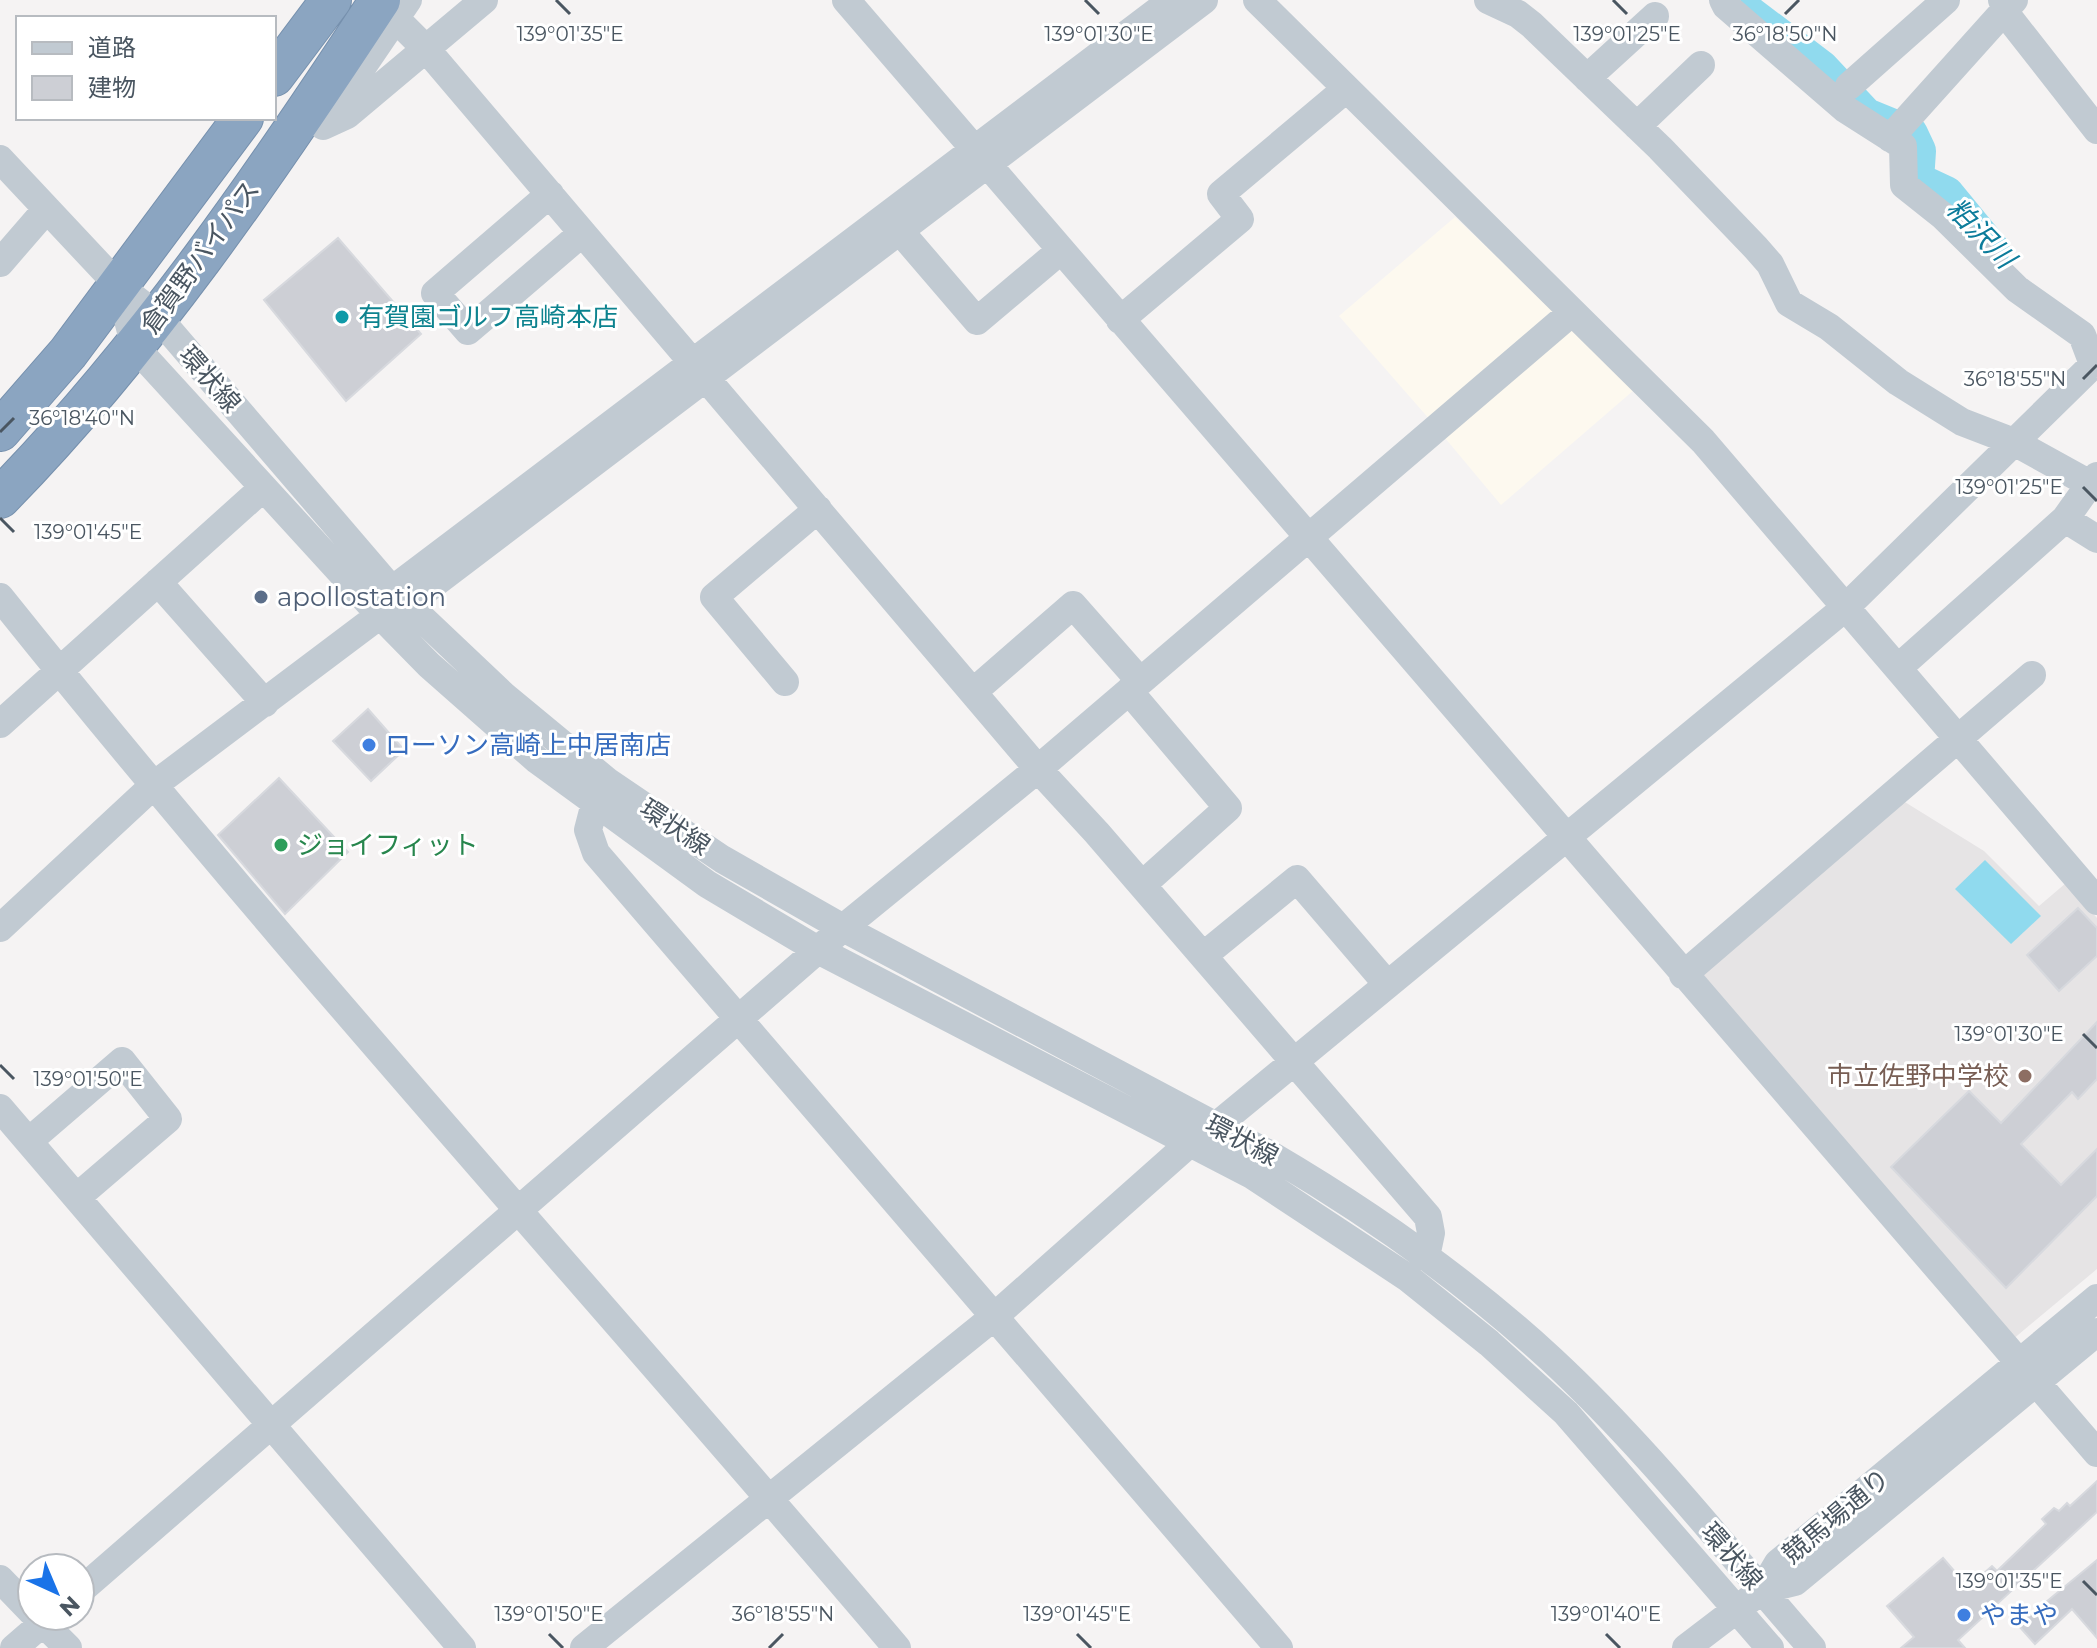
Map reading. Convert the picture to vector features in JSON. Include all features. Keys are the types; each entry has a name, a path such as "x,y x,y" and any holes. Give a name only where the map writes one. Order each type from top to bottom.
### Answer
{"highway":[{"path":"276,41 306,0"},
{"path":"276,73 331,0"},
{"name":"倉賀野バイパス","path":"0,498 145,331 313,122 394,6"},
{"name":"倉賀野バイパス","path":"0,431 68,353 119,286 222,136 241,120"}],"street":[{"path":"313,122 347,115 484,0"},
{"path":"846,0 2097,1453"},
{"path":"0,928 154,785 981,155 1172,0"},
{"path":"699,368 899,230 981,155 1204,0"},
{"path":"1257,0 1703,441 2097,901"},
{"path":"1488,0 1518,14 1637,126 1770,264 1789,303 1829,327 1911,390 1962,422 2014,442 2093,480 2065,519 1898,668"},
{"path":"1216,1126 1846,607 2095,362 2082,335 2017,289 1943,216 1904,185 1903,146 1845,109 1726,6 1723,0"},
{"path":"1849,86 1946,0"},
{"path":"1890,138 2008,2"},
{"path":"2008,2 2010,19 2097,130"},
{"path":"394,6 581,234 699,368 1038,769 1428,1217 1431,1233 1426,1257"},
{"path":"1587,78 1655,16"},
{"path":"1637,126 1701,65"},
{"path":"1120,320 1240,219 1221,194 1346,89"},
{"path":"0,159 45,211 119,286"},
{"path":"550,194 435,293 468,331 581,234"},
{"path":"0,263 45,211"},
{"path":"899,230 977,321 1060,251"},
{"name":"環状線","path":"119,286 145,331 263,488 393,603 607,781 722,859 843,928 1325,1187 1426,1257 1550,1358 1592,1400 1812,1648"},
{"name":"環状線","path":"119,286 145,331 393,603 482,714 595,803 707,884 818,950 1191,1142 1309,1209 1450,1310 1566,1413 1770,1648"},
{"path":"96,1577 843,928 1038,769 1571,313"},
{"path":"0,724 263,488"},
{"path":"785,682 714,597 818,509"},
{"path":"2065,519 2097,539"},
{"path":"158,582 265,703"},
{"path":"0,597 154,785 517,1212 769,1497 897,1648"},
{"path":"973,692 1073,605 1228,808 1142,885"},
{"path":"1683,975 1959,741 2032,675"},
{"path":"595,803 588,830 596,853 1279,1648"},
{"path":"1203,956 1297,879 1387,984"},
{"path":"29,1141 122,1061 168,1119 77,1197"},
{"path":"0,1108 462,1648"},
{"path":"584,1648 995,1316 1191,1142"},
{"name":"競馬場通り","path":"1762,1590 1778,1563 2097,1298"},
{"name":"競馬場通り","path":"1762,1590 1795,1582 2097,1332"},
{"path":"0,1579 16,1594"},
{"path":"1686,1648 1762,1590"},
{"path":"14,1648 27,1632"},
{"path":"54,1632 68,1648"}],"shaded area":[{"path":"1455,217 1553,310 1551,319 1431,421 1339,316"},
{"path":"1563,327 1573,330 1634,390 1501,505 1440,432"},
{"path":"1900,799 1984,851 2039,906 2066,883 2097,918 2097,1269 2012,1340 1693,975"}],"water":[{"path":"1985,860 2041,916 2011,944 1955,889"}],"building":[{"name":"有賀園ゴルフ高崎本店","path":"338,238 421,334 346,401 264,300"},
{"name":"ローソン高崎上中居南店","path":"368,709 404,750 371,781 333,741"},
{"name":"ジョイフィット","path":"279,778 348,852 285,914 218,835"},
{"path":"2078,908 2097,928 2097,956 2059,991 2027,955"},
{"path":"2097,1022 2097,1079 2078,1099 2072,1092 2021,1144 2061,1185 2097,1149 2097,1196 2006,1288 1891,1167 1969,1091 2001,1123"},
{"path":"2097,1481 2097,1512 1958,1640 1965,1648 1901,1648 1914,1637 1887,1606 1943,1558 1968,1587 1992,1566 1997,1571 2046,1524 2042,1519 2054,1508 2059,1511 2067,1503 2070,1506"},
{"path":"2097,1560 2097,1638 2072,1609 2035,1644 2018,1625"}],"waterway":[{"name":"粕沢川","path":"1751,15 1821,68 1866,116 1910,134 1918,151 1916,180 1946,194 1992,250"}],"place":[{"name":"有賀園ゴルフ高崎本店","path":"342,317"},
{"name":"apollostation","path":"261,597"},
{"name":"ローソン高崎上中居南店","path":"369,745"},
{"name":"ジョイフィット","path":"281,845"},
{"name":"市立佐野中学校","path":"2025,1076"},
{"name":"やまや","path":"1964,1615"}]}
